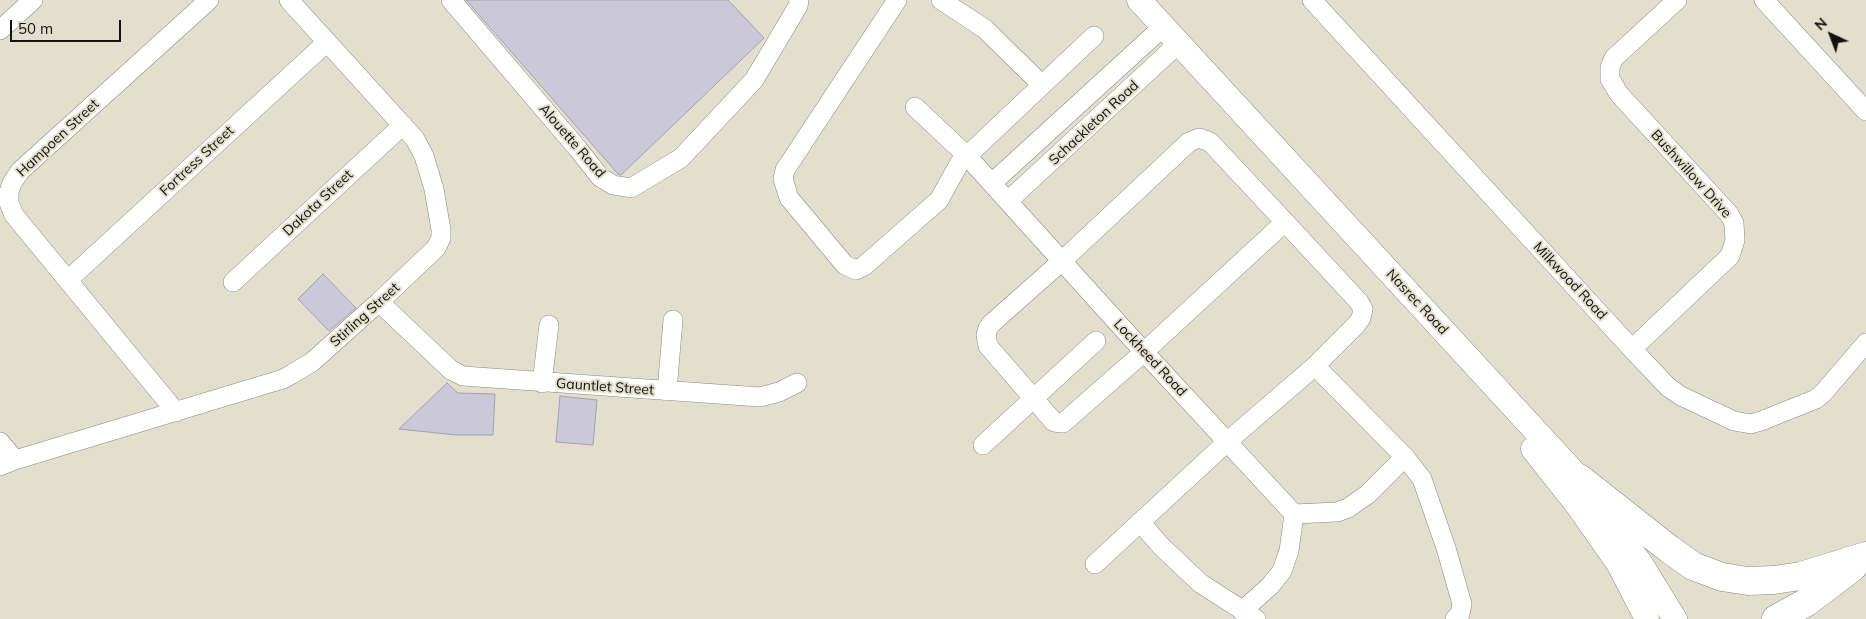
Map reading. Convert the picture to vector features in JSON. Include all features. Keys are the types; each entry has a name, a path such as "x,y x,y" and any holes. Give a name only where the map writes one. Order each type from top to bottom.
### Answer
{"highway":[{"path":"1579,478 1693,566 1722,577 1748,581 1774,580 1800,576 1866,557"},
{"path":"1776,619 1807,602 1866,557"}],"main road":[{"name":"Nasrec Road","path":"1122,0 1167,39 1579,478 1641,564 1675,619"},
{"name":"Nasrec Road","path":"1139,0 1167,39 1519,432 1578,506 1618,563 1644,615"}],"street":[{"path":"0,30 33,0"},
{"name":"Hampoen Street","path":"176,412 11,208 9,192 12,183 20,171 209,0"},
{"name":"Stirling Street","path":"7,463 283,379 298,372 312,362 432,254 439,243 442,230 434,189 424,156 415,139 289,0"},
{"name":"Alouette Road","path":"451,0 578,148 600,178 613,185 631,188 681,158 754,80 798,6 799,0"},
{"path":"897,0 785,170 783,179 789,198 845,265 856,270 860,269 939,200 959,164 1094,36"},
{"path":"941,0 985,29 1042,85"},
{"name":"Milkwood Road","path":"1312,0 1668,387 1681,396 1734,421 1750,424 1816,399 1866,342"},
{"name":"Bushwillow Drive","path":"1632,348 1730,256 1735,240 1734,223 1729,214 1619,94 1610,79 1610,67 1614,58 1677,0"},
{"path":"1764,0 1866,111"},
{"name":"Schackleton Road","path":"992,183 1074,108 1167,39"},
{"name":"Schackleton Road","path":"1008,201 1090,126 1167,39"},
{"name":"Fortress Street","path":"68,280 327,42"},
{"name":"Lockheed Road","path":"914,106 967,156 1294,514"},
{"path":"1074,108 1090,126"},
{"name":"Dakota Street","path":"233,282 403,125"},
{"path":"1096,564 1228,441 1315,366 1356,325 1361,318 1363,309 1359,302 1285,222 1210,142 1200,138 1189,142 1062,261 992,323 986,335 988,346 1054,422 1063,423 1144,352 1285,222"},
{"name":"Gauntlet Street","path":"379,302 457,374 470,378 760,397 779,392 797,383"},
{"name":"Gauntlet Street","path":"667,391 673,320"},
{"name":"Gauntlet Street","path":"542,383 549,325"},
{"path":"982,445 1096,341"},
{"path":"1315,366 1405,457 1422,479 1446,548 1462,604 1460,614 1455,619"},
{"path":"0,442 7,463"},
{"path":"1140,522 1161,546 1200,583 1249,615 1282,572 1289,551 1294,514 1337,512 1348,508 1368,494 1405,457"}],"building":[{"path":"466,0 728,0 764,38 621,175 618,174"},
{"path":"323,274 356,308 329,331 298,299"},
{"path":"447,383 458,393 495,394 493,435 456,435 399,429"},
{"path":"560,396 597,400 593,445 556,442"}]}
